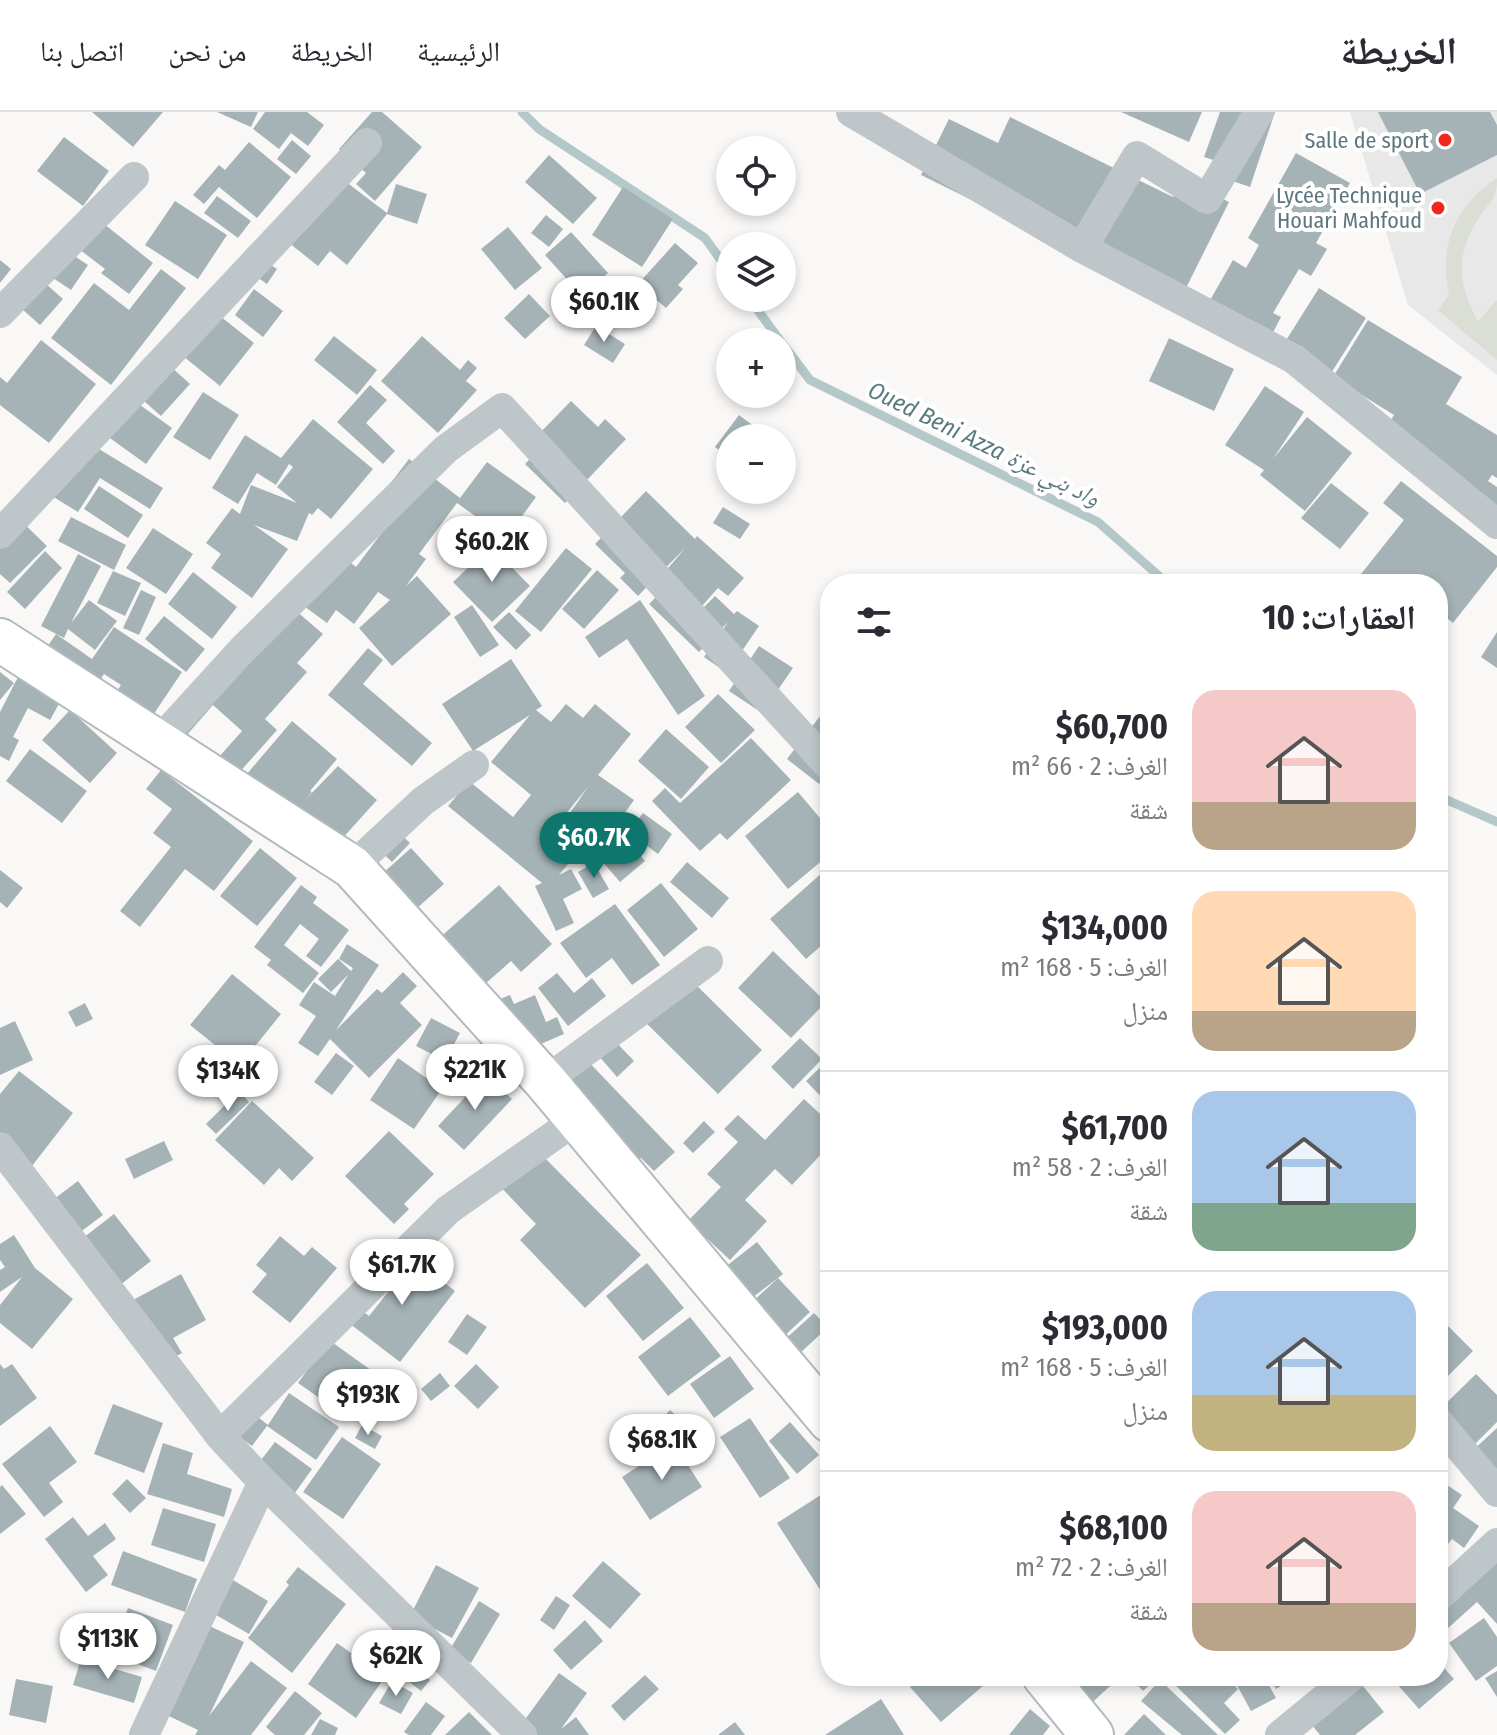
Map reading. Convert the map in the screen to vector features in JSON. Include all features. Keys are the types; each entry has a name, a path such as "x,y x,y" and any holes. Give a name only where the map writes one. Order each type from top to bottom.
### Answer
{"street":[{"path":"851,112 1082,248 1294,359 1497,524"},
{"path":"1082,248 1137,156 1207,199 1259,112"},
{"path":"0,534 367,143"},
{"path":"0,313 134,177"},
{"path":"158,742 242,650 446,449 502,408 820,756"},
{"path":"0,640 352,867 545,1081 820,1409"},
{"path":"352,867 423,801 474,765"},
{"path":"545,1081 708,961"},
{"path":"220,1436 448,1210 576,1120"},
{"path":"0,1147 220,1436 263,1482 522,1735"},
{"path":"1448,1434 1497,1492"},
{"path":"144,1735 263,1482"},
{"path":"1448,1588 1497,1543"},
{"path":"1053,1686 1092,1735"},
{"path":"1280,1735 1340,1686"}],"shaded area":[{"name":"Lycée Technique Houari Mahfoud","path":"1350,112 1497,112 1497,375 1408,305"},
{"path":"1497,178 1495,195 1466,243 1462,268 1466,294 1478,321 1497,300 1497,360 1438,310 1449,295 1446,260 1453,229 1470,201"}],"building":[{"path":"92,112 163,112 133,147"},
{"path":"217,112 258,112 251,127"},
{"path":"265,112 307,112 324,125 308,146 291,133 279,149 253,129"},
{"path":"372,112 382,112 422,147 375,201 356,184 366,173 339,149"},
{"path":"1121,112 1202,112 1189,142"},
{"path":"1220,112 1275,112 1250,187 1221,177 1226,164 1204,157"},
{"name":"Salle de sport","path":"1378,112 1490,112 1497,125 1497,155 1420,194"},
{"path":"1010,117 1173,197 1182,179 1229,202 1179,302 921,175 949,119 998,143"},
{"path":"64,137 109,171 83,206 37,171"},
{"path":"292,140 311,156 296,174 277,159"},
{"path":"249,142 291,177 257,218 219,187 204,204 193,195 219,165 225,170"},
{"path":"1296,153 1350,183 1316,243 1327,249 1311,276 1299,269 1273,313 1281,317 1267,344 1205,309 1233,260 1246,268 1259,245 1248,238"},
{"path":"549,155 597,198 573,224 525,182"},
{"path":"329,169 387,213 396,184 427,194 417,224 387,214 347,265 330,251 318,266 278,234"},
{"path":"623,187 673,219 642,267 592,235"},
{"path":"217,196 251,221 238,238 204,213"},
{"path":"175,201 227,235 198,279 145,245"},
{"path":"84,208 153,263 129,294 101,273 105,269 62,236"},
{"path":"546,215 563,229 549,247 531,233"},
{"path":"508,227 542,268 515,290 481,249"},
{"path":"571,232 608,273 582,296 545,255"},
{"path":"55,243 88,265 71,290 38,268"},
{"path":"675,243 698,263 678,285 683,289 666,308 638,284"},
{"path":"258,256 277,269 267,284 247,270"},
{"path":"0,260 11,269 0,283"},
{"path":"28,268 63,299 40,325 5,294"},
{"path":"161,269 186,288 111,385 51,338 94,283 129,310"},
{"path":"599,282 613,291 602,307 589,299"},
{"path":"1319,288 1366,318 1328,378 1273,361"},
{"path":"254,289 283,311 263,337 235,315"},
{"path":"529,294 550,316 525,339 504,318"},
{"path":"215,312 254,343 220,386 173,348"},
{"path":"1368,320 1462,377 1446,404 1497,435 1497,478 1492,475 1488,481 1497,487 1497,507 1377,443 1394,415 1333,377"},
{"path":"596,326 625,344 613,363 584,345"},
{"path":"334,336 377,370 357,395 314,360"},
{"path":"422,336 460,370 468,360 477,368 466,381 477,390 438,433 381,381"},
{"path":"1169,338 1234,369 1214,411 1149,381"},
{"path":"41,340 96,384 49,443 0,405 0,377 7,383"},
{"path":"158,355 190,384 161,416 129,388"},
{"path":"370,385 387,400 366,423 395,451 383,464 337,422"},
{"path":"1265,386 1304,412 1273,459 1307,417 1352,453 1305,511 1260,475 1264,470 1225,445"},
{"path":"122,392 172,428 146,464 96,428"},
{"path":"203,392 239,415 210,460 173,437"},
{"path":"571,401 598,427 605,419 626,439 565,503 525,464 542,446 535,438"},
{"path":"739,415 751,424 732,424"},
{"path":"313,419 373,469 331,519 318,508 312,515 309,513 297,541 254,525 288,549 252,598 211,568 221,554 206,543 232,508 240,514 251,485 297,503 277,487 293,467 289,464 276,485 257,473 238,504 212,488 245,435 281,458"},
{"path":"76,435 163,488 150,509 100,478 78,512 42,490"},
{"path":"409,459 460,498 487,462 536,497 506,538 457,503 419,554 426,559 406,586 417,576 451,614 392,666 359,628 390,600 378,592 354,624 336,610 327,623 293,598 331,547 356,567 389,523 371,509"},
{"path":"1401,481 1497,556 1497,567 1453,623 1448,619 1448,574 1361,574 1404,520 1383,503"},
{"path":"1331,483 1369,513 1340,549 1301,518"},
{"path":"99,486 143,515 128,538 84,509"},
{"path":"646,491 695,539 697,536 744,578 728,596 718,588 702,606 664,573 686,547 638,596 620,578 625,573 595,544"},
{"path":"723,507 750,524 740,539 713,523"},
{"path":"16,516 47,546 10,583 0,574 0,532"},
{"path":"71,517 126,545 114,570 58,541"},
{"path":"153,528 193,554 166,594 126,568"},
{"path":"491,546 530,586 492,622 453,582"},
{"path":"566,548 592,569 541,632 515,611"},
{"path":"45,551 62,568 25,609 7,592"},
{"path":"78,554 101,566 71,623 89,600 117,621 95,650 68,629 64,638 41,626"},
{"path":"597,570 619,590 584,629 562,609"},
{"path":"113,571 141,583 125,616 97,603"},
{"path":"193,572 237,607 212,639 168,604"},
{"path":"141,590 156,597 139,635 123,628"},
{"path":"662,591 701,610 715,596 734,614 737,611 759,626 727,673 704,657 728,622 699,652 649,604"},
{"path":"281,598 323,634 297,663 307,672 265,719 277,730 237,775 218,758 242,731 213,705 179,744 163,731"},
{"path":"640,600 705,696 678,715 627,639 599,658 585,637"},
{"path":"472,605 499,645 480,657 454,617"},
{"path":"509,612 531,635 516,650 493,627"},
{"path":"164,616 205,649 186,672 145,639"},
{"path":"114,627 182,672 145,727 109,703 121,685 104,674 93,691 41,656 56,634 92,659"},
{"path":"1497,632 1497,668 1481,657"},
{"path":"759,646 793,668 762,713 729,691"},
{"path":"368,648 383,660 363,684 432,743 412,766 328,695"},
{"path":"511,659 542,706 536,710 551,722 566,704 583,718 595,704 631,734 598,775 634,800 607,838 570,813 588,787 554,828 558,832 568,820 589,838 559,875 571,869 582,889 563,899 574,923 556,931 535,886 542,883 448,806 469,781 513,817 531,795 491,762 530,715 473,751 442,704"},
{"path":"0,672 14,683 0,700"},
{"path":"18,677 61,700 50,720 28,708 13,737 19,740 9,761 0,756 0,712"},
{"path":"718,694 755,730 721,763 685,727"},
{"path":"70,710 117,753 90,783 42,740"},
{"path":"820,716 819,784 787,759"},
{"path":"292,721 337,759 306,799 338,766 377,800 331,851 235,788"},
{"path":"666,729 709,767 681,799 638,761"},
{"path":"751,738 791,780 727,840 720,833 700,851 652,801 665,788 680,803"},
{"path":"30,749 87,791 62,823 6,781"},
{"path":"161,770 253,841 214,891 185,869 140,927 120,911 171,847 153,833 172,809 146,789"},
{"path":"798,792 820,818 820,862 788,889 745,836"},
{"path":"643,813 672,834 658,854 628,832"},
{"path":"391,825 410,843 392,862 373,844"},
{"path":"620,832 645,861 620,882 595,853"},
{"path":"260,848 297,878 257,926 220,896"},
{"path":"411,848 444,884 406,918 373,882"},
{"path":"687,862 729,898 712,918 670,882"},
{"path":"594,863 609,889 593,898 578,872"},
{"path":"0,870 23,888 7,908 0,902"},
{"path":"820,875 820,947 806,959 770,919"},
{"path":"661,883 698,929 664,957 627,910"},
{"path":"301,885 317,897 313,903 349,930 321,967 306,956 319,939 300,924 284,945 319,973 303,993 267,965 271,960 254,947"},
{"path":"499,885 552,944 521,972 511,961 461,1005 418,957"},
{"path":"615,904 660,965 632,985 612,958 586,978 560,943"},
{"path":"347,944 379,965 336,1030 377,989 382,993 403,972 417,986 400,1003 422,1025 369,1078 330,1039 318,1056 298,1043 316,1016 299,1005 314,982 335,996 348,975 331,992 318,979 338,959 351,971 353,968 339,959"},
{"path":"773,951 820,996 820,1008 791,1038 738,988"},
{"path":"683,972 762,1050 718,1094 639,1016"},
{"path":"557,973 574,993 592,978 606,996 568,1026 538,988"},
{"path":"232,974 281,1014 240,1065 190,1025"},
{"path":"510,995 514,1004 535,995 546,1022 557,1017 564,1034 529,1049 471,1011"},
{"path":"85,1003 93,1019 76,1027 68,1012"},
{"path":"431,1018 460,1033 445,1061 416,1046"},
{"path":"15,1021 33,1060 0,1075 0,1028"},
{"path":"800,1038 820,1057 820,1061 793,1089 771,1067"},
{"path":"614,1040 634,1061 617,1077 598,1055"},
{"path":"336,1053 354,1066 332,1095 314,1082"},
{"path":"582,1055 675,1152 654,1171 641,1158 618,1180 543,1091"},
{"path":"398,1058 442,1089 414,1129 370,1100"},
{"path":"820,1068 820,1096 806,1081"},
{"path":"19,1071 73,1113 32,1166 0,1141 0,1094"},
{"path":"486,1075 512,1099 464,1150 438,1126"},
{"path":"239,1091 249,1102 216,1134 206,1124"},
{"path":"804,1099 820,1114 820,1156 792,1185 775,1169 745,1200 767,1221 730,1260 688,1221 721,1187 707,1174 738,1142 724,1129 738,1115 765,1140"},
{"path":"252,1101 314,1158 292,1181 279,1168 264,1185 215,1140"},
{"path":"704,1121 715,1132 693,1153 683,1143"},
{"path":"389,1131 434,1174 404,1204 409,1209 394,1224 345,1176"},
{"path":"164,1141 173,1160 134,1179 125,1159"},
{"path":"530,1143 641,1255 585,1308 520,1240 536,1224 492,1178"},
{"path":"78,1181 103,1215 67,1242 42,1208"},
{"path":"114,1214 151,1261 111,1292 74,1245"},
{"path":"14,1235 35,1268 73,1299 32,1349 0,1323 0,1305 22,1277 0,1292 0,1270 5,1267 0,1260 0,1244"},
{"path":"280,1236 304,1256 312,1247 337,1268 290,1323 252,1292 267,1274 256,1265"},
{"path":"757,1242 783,1274 735,1311 710,1279"},
{"path":"402,1250 455,1291 400,1362 341,1317 352,1303 369,1316 388,1292 377,1284"},
{"path":"647,1263 684,1308 643,1341 606,1296"},
{"path":"181,1274 206,1320 173,1338 182,1353 156,1367 122,1306"},
{"path":"778,1278 810,1312 765,1354 733,1320"},
{"path":"814,1313 820,1319 820,1334 783,1369 769,1354"},
{"path":"467,1314 487,1327 467,1355 448,1342"},
{"path":"690,1317 721,1356 668,1396 638,1357"},
{"path":"1448,1326 1473,1351 1448,1376"},
{"path":"329,1340 375,1373 345,1416 298,1383"},
{"path":"730,1356 754,1389 714,1418 690,1384"},
{"path":"0,1364 4,1369 12,1364 37,1398 0,1426"},
{"path":"476,1364 499,1387 478,1409 454,1386"},
{"path":"440,1373 450,1386 431,1401 421,1389"},
{"path":"1476,1374 1497,1395 1497,1422 1468,1451 1448,1424 1448,1401"},
{"path":"289,1393 339,1427 316,1460 267,1426 252,1446 233,1432 249,1410 268,1425"},
{"path":"113,1404 163,1423 144,1473 94,1454"},
{"path":"670,1410 682,1421 668,1437 655,1426"},
{"path":"750,1418 790,1478 760,1498 720,1437"},
{"path":"790,1422 819,1455 797,1474 769,1441"},
{"path":"362,1425 382,1436 375,1449 355,1438"},
{"path":"50,1426 77,1462 49,1483 63,1502 44,1517 2,1464"},
{"path":"1497,1428 1497,1507 1457,1465"},
{"path":"342,1437 381,1464 343,1519 303,1492"},
{"path":"275,1442 312,1469 292,1497 254,1469"},
{"path":"163,1443 193,1453 187,1474 232,1489 224,1517 147,1494"},
{"path":"674,1443 702,1487 650,1520 622,1477"},
{"path":"127,1479 146,1498 130,1513 112,1494"},
{"path":"2,1485 26,1514 0,1534 0,1487"},
{"path":"1448,1486 1462,1495 1453,1508 1479,1526 1464,1548 1452,1539 1448,1544"},
{"path":"820,1495 820,1590 777,1523"},
{"path":"163,1508 216,1524 204,1562 151,1545"},
{"path":"73,1517 88,1536 105,1523 116,1539 93,1556 108,1575 86,1592 45,1539"},
{"path":"1497,1548 1497,1624 1477,1602 1448,1628 1448,1585"},
{"path":"123,1551 197,1579 185,1612 111,1585"},
{"path":"603,1561 641,1594 610,1629 572,1596"},
{"path":"436,1565 479,1588 452,1638 410,1616"},
{"path":"298,1567 346,1604 292,1673 248,1638 289,1585 286,1582"},
{"path":"216,1570 268,1601 249,1634 197,1604"},
{"path":"556,1596 570,1605 554,1630 540,1620"},
{"path":"479,1601 500,1614 471,1663 449,1651"},
{"path":"128,1608 173,1625 156,1671 135,1663 138,1654 114,1645"},
{"path":"192,1618 244,1642 209,1716 251,1661 287,1688 251,1735 195,1735 198,1730 150,1707"},
{"path":"1484,1618 1497,1637 1497,1666 1476,1681 1449,1643"},
{"path":"585,1620 603,1641 571,1670 553,1650"},
{"path":"337,1643 385,1677 356,1718 308,1684"},
{"path":"81,1659 142,1677 134,1703 73,1685"},
{"path":"409,1663 430,1680 421,1691 399,1674"},
{"path":"1497,1671 1497,1697 1485,1678"},
{"path":"559,1673 587,1693 561,1729 576,1717 589,1735 534,1735 521,1725"},
{"path":"645,1675 659,1689 624,1721 611,1706"},
{"path":"16,1679 53,1686 46,1723 9,1715"},
{"path":"392,1681 413,1693 401,1714 379,1703"},
{"path":"911,1686 983,1686 941,1722"},
{"path":"1064,1686 1110,1686 1085,1709"},
{"path":"1155,1686 1166,1686 1218,1735 1182,1735 1141,1701"},
{"path":"1176,1686 1235,1686 1238,1689 1224,1703 1240,1720 1225,1734"},
{"path":"1237,1686 1269,1686 1276,1698 1251,1711"},
{"path":"1338,1686 1363,1686 1384,1712 1355,1735 1320,1735 1299,1709"},
{"path":"1399,1686 1446,1686 1419,1709"},
{"path":"295,1691 322,1713 304,1735 275,1735 266,1727"},
{"path":"881,1699 904,1735 825,1735"},
{"path":"426,1702 445,1716 431,1735 409,1735 404,1732"},
{"path":"1030,1709 1050,1726 1043,1735 1009,1735"},
{"path":"469,1712 492,1735 445,1735"},
{"path":"1144,1714 1166,1735 1124,1735"},
{"path":"320,1719 338,1728 335,1735 311,1735"},
{"path":"735,1722 745,1735 718,1735"}],"waterway":[{"name":"Oued Beni Azza واد بني عزة","path":"522,112 539,129 705,238 716,253"},
{"name":"Oued Beni Azza واد بني عزة","path":"759,312 771,328"},
{"name":"Oued Beni Azza واد بني عزة","path":"796,362 810,380 1098,522 1157,574"},
{"name":"Oued Beni Azza واد بني عزة","path":"1448,800 1497,822"}],"place":[{"name":"Salle de sport","path":"1445,140"},
{"name":"Lycée Technique Houari Mahfoud","path":"1438,208"}]}
